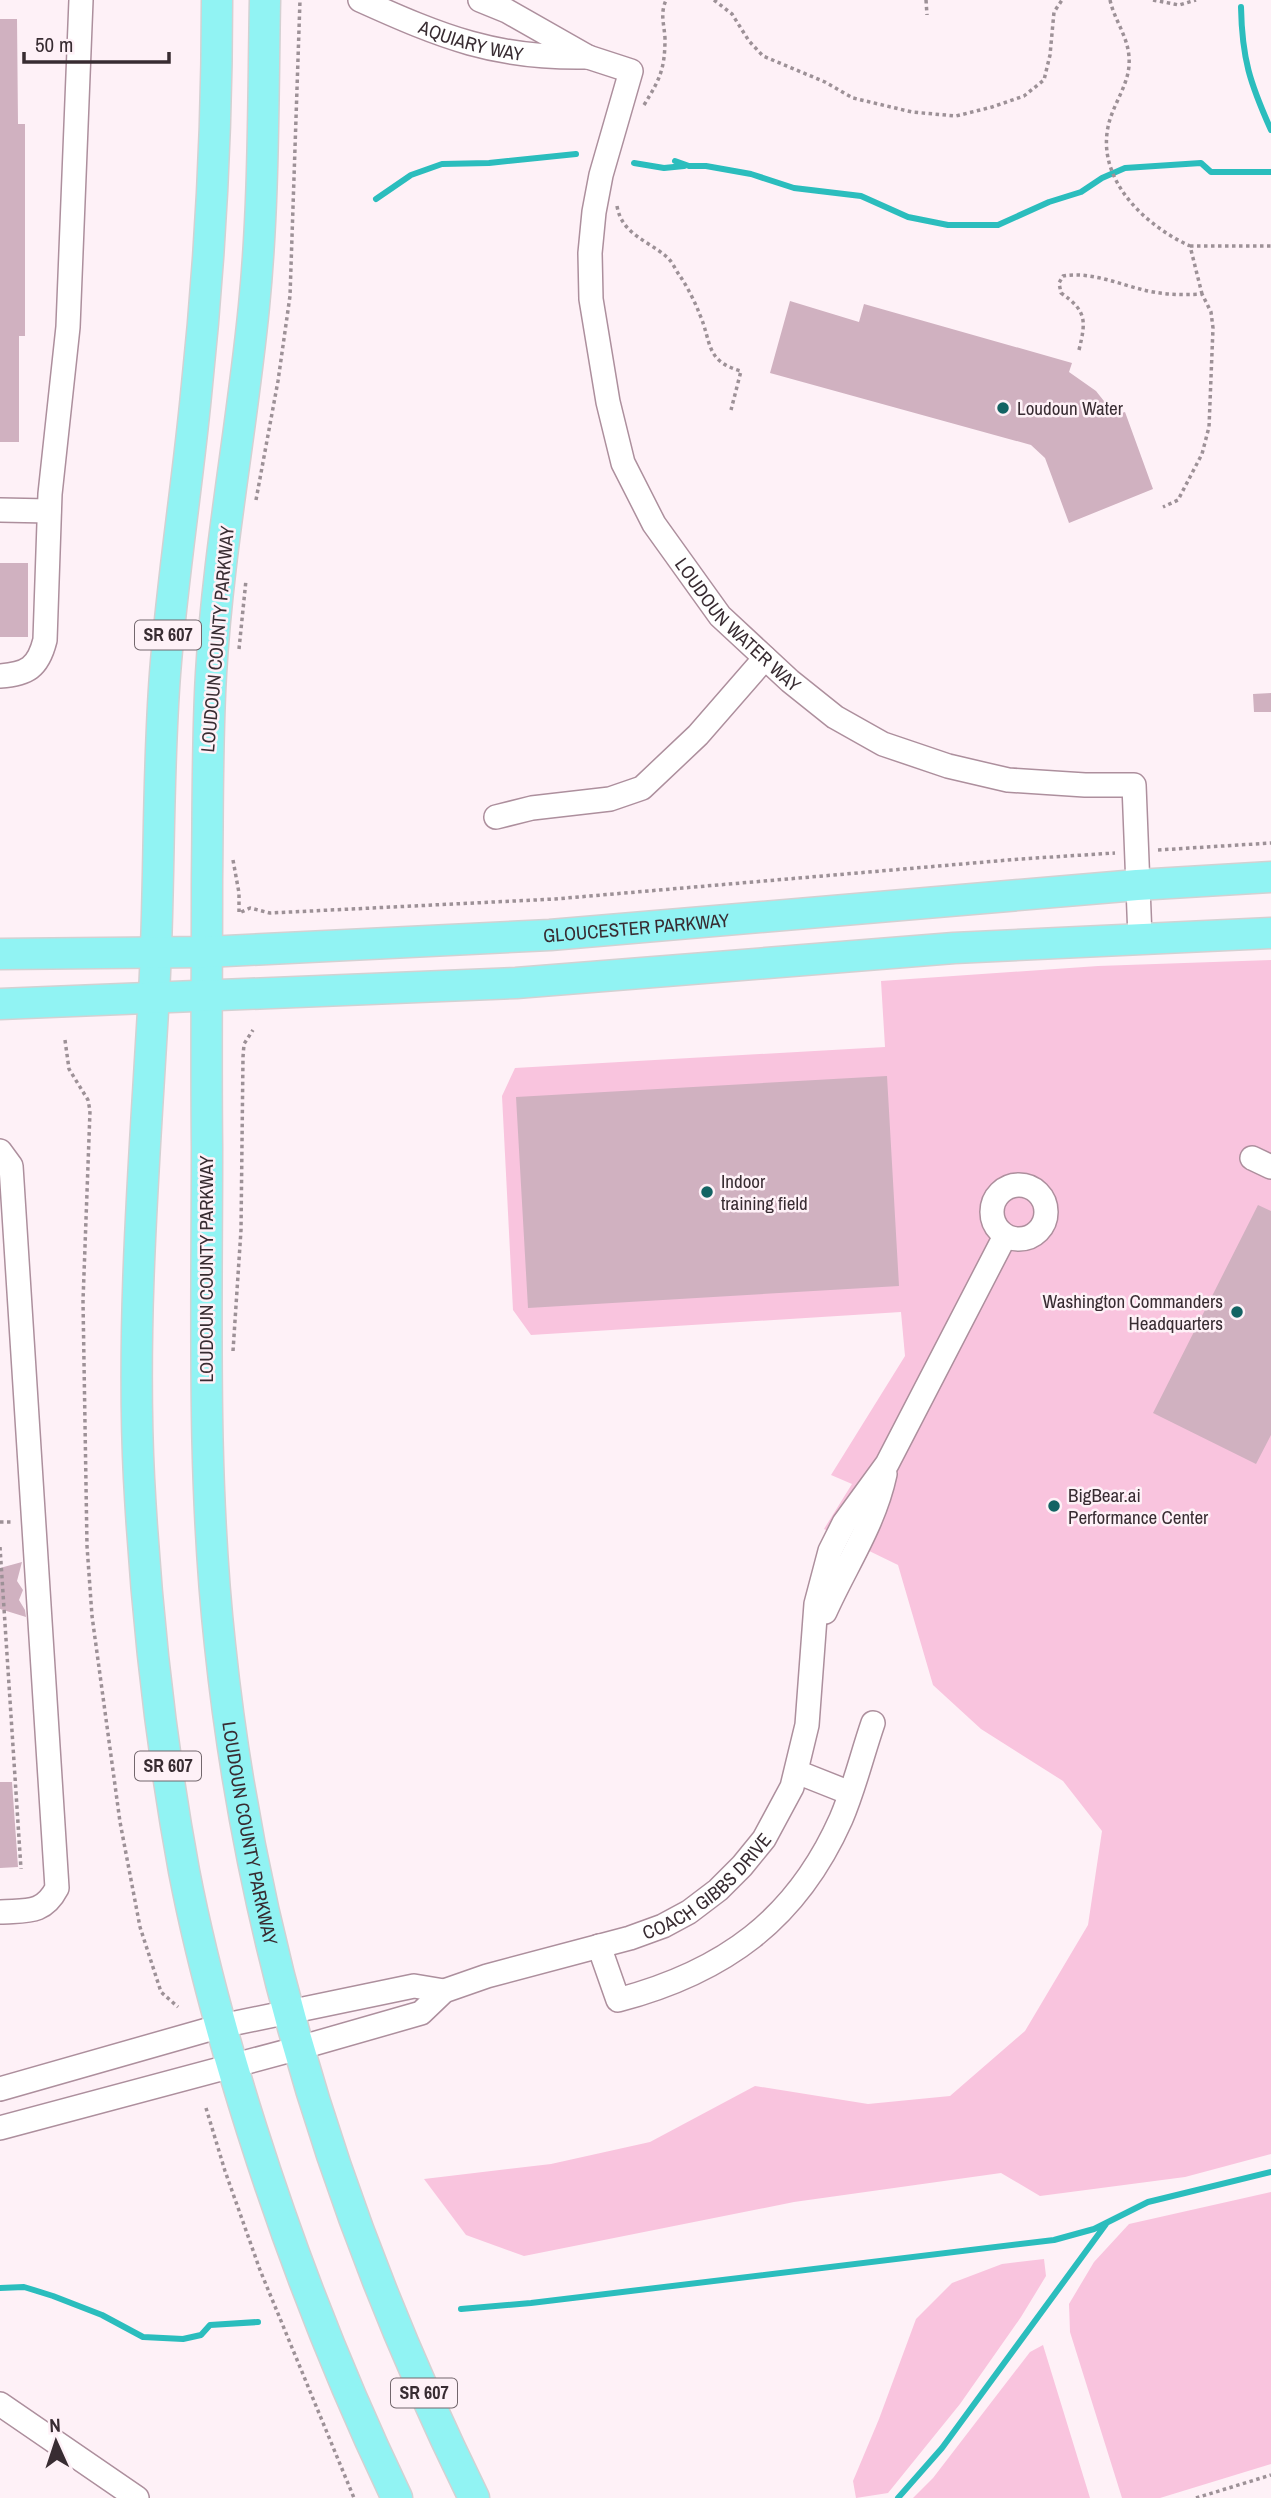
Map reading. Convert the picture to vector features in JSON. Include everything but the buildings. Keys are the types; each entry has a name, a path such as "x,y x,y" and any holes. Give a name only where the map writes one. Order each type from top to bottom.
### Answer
{"main road":[{"name":"SR 607","path":"217,0 217,105 208,274 170,617 160,740 155,953 138,1379 139,1473 145,1570 155,1675 185,1873 220,2026 277,2208 315,2312 334,2362 397,2498"},
{"name":"LOUDOUN COUNTY PARKWAY","path":"265,0 260,222 255,296 229,503 211,672 208,728 205,998 206,1420 219,1639 240,1789 261,1903 299,2049 352,2216 414,2370 474,2498"},
{"name":"GLOUCESTER PARKWAY","path":"0,954 155,953 550,935 1137,885 1271,877"},
{"path":"0,1004 205,998 516,983 954,948 1271,933"}],"street":[{"path":"0,676 24,673 35,665 42,654 45,640 51,474 68,327 81,0"},
{"name":"AQUIARY WAY","path":"360,0 423,28 469,44 549,58 588,57"},
{"name":"AQUIARY WAY","path":"480,0 507,11 588,57 631,71"},
{"name":"LOUDOUN WATER WAY","path":"631,71 601,174 594,212 590,253 591,299 608,402 623,463 654,524 719,616 835,717 883,744 948,766 1008,780 1134,785 1140,938"},
{"path":"0,510 49,511"},
{"path":"496,817 532,808 610,799 642,788 698,735 765,658"},
{"path":"0,1151 11,1166 57,1888 46,1905 36,1910 0,1912"},
{"name":"COACH GIBBS DRIVE","path":"0,2128 299,2049 421,2013 443,1991 663,1926 689,1912 718,1891 764,1839 779,1815 797,1772 807,1725 814,1637 833,1594 868,1529 880,1499 887,1464 1005,1236"},
{"path":"599,1946 618,2000 653,1991 702,1969 741,1946 773,1920 800,1892 842,1817 873,1723"},
{"path":"797,1772 850,1793"},
{"name":"COACH GIBBS DRIVE","path":"0,2089 220,2026 414,1986 443,1991"},
{"path":"0,2404 136,2498"}],"path":[{"path":"256,501 290,296 300,0"},
{"path":"642,108 661,77 665,35 662,11 666,0"},
{"path":"714,0 732,14 749,41 763,56 825,82 853,98 912,112 956,116 1024,96 1044,80 1051,55 1054,12 1062,0"},
{"path":"926,0 927,15"},
{"path":"1110,0 1127,45 1129,65 1126,82 1107,129 1106,146 1114,177 1131,203 1158,228 1190,246 1271,246"},
{"path":"1153,0 1179,5 1196,0"},
{"path":"617,203 619,219 646,244 668,258 684,283 701,316 708,346 724,367 741,372 731,410"},
{"path":"1163,507 1178,500 1202,453 1209,427 1213,328 1211,312 1202,294 1190,246"},
{"path":"1079,350 1084,328 1083,314 1074,302 1061,293 1059,283 1063,276 1074,274 1178,296 1202,294"},
{"path":"239,655 246,579"},
{"path":"233,856 239,913 250,908 270,913 555,898 1020,859 1271,843"},
{"path":"232,1362 241,1230 243,1057 244,1044 253,1030"},
{"path":"65,1040 69,1069 88,1100 90,1111 83,1314 87,1546 92,1616 111,1764 137,1914 161,1992 178,2007"},
{"path":"0,1547 21,1869"},
{"path":"206,2108 260,2270 354,2498"},
{"path":"1196,2498 1271,2475"}],"shaded area":[{"name":"BigBear.ai Performance Center","path":"1271,960 1271,2154 1185,2177 1040,2196 1001,2173 794,2202 524,2256 466,2235 424,2179 551,2164 650,2142 755,2086 868,2104 950,2096 1025,2031 1088,1925 1102,1831 1063,1781 981,1729 933,1685 898,1565 824,1529 852,1484 831,1475 905,1356 901,1312 531,1335 513,1310 502,1096 515,1068 885,1047 881,981 1098,966"},
{"path":"1271,2192 1271,2464 1160,2498 1122,2498 1070,2332 1069,2304 1094,2262 1129,2224"},
{"path":"1044,2259 1046,2276 1021,2317 960,2404 888,2493 856,2498 853,2481 916,2319 952,2283 1002,2264"},
{"path":"1043,2345 1090,2498 913,2498 933,2478 1030,2352"}],"waterway":[{"path":"1241,7 1248,70 1271,130"},
{"path":"376,199 411,175 442,164 489,163 576,154"},
{"path":"675,161 689,166 706,166 751,174 794,188 861,196 908,217 948,225 998,225 1049,202 1081,192 1102,178 1125,168 1201,163 1211,172 1271,172"},
{"path":"634,163 664,168 684,166"},
{"path":"461,2309 531,2303 1054,2240 1094,2229 1148,2202 1271,2172"},
{"path":"898,2498 942,2448 1106,2224"},
{"path":"0,2288 24,2287 53,2296 102,2315 143,2337 183,2339 201,2335 210,2325 258,2322"}],"place":[{"name":"Loudoun Water","path":"1003,408"},
{"name":"Indoor training field","path":"707,1192"},
{"name":"Washington Commanders Headquarters","path":"1237,1312"},
{"name":"BigBear.ai Performance Center","path":"1054,1506"}]}
